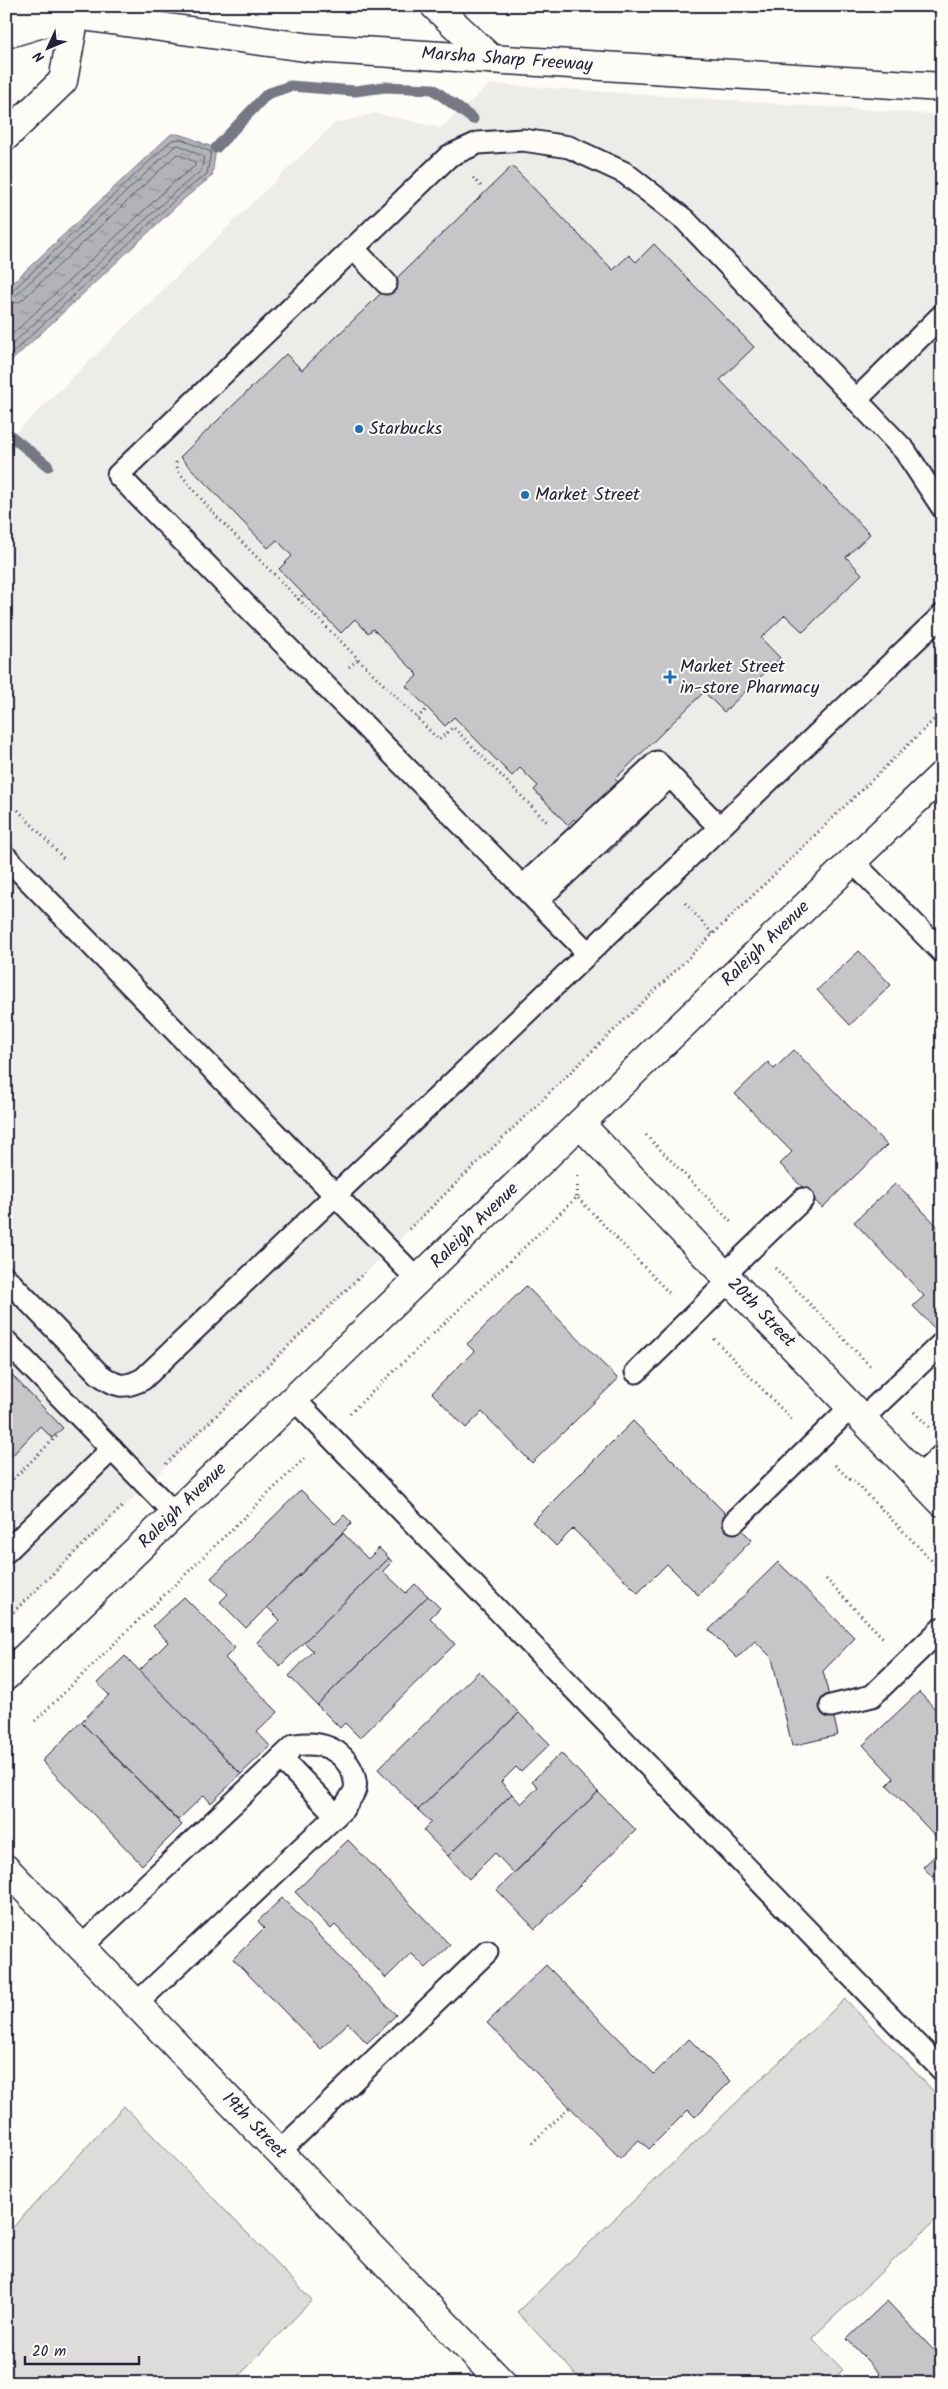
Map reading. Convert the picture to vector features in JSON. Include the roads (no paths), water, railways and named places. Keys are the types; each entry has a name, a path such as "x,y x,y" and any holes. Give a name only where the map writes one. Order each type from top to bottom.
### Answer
{"main road":[{"path":"435,6 490,59"},
{"name":"Marsha Sharp Freeway","path":"6,7 79,11 312,48 942,86"},
{"path":"6,34 79,11"},
{"path":"6,136 63,81 79,11"},
{"name":"Raleigh Avenue","path":"6,1676 942,774"},
{"name":"20th Street","path":"580,1124 942,1502"},
{"name":"19th Street","path":"6,1869 502,2383"}],"lane":[{"path":"587,952 118,475 449,156 478,143 524,140 569,147 625,173 685,220 905,451 942,507"},
{"path":"353,248 386,283"},
{"path":"856,400 942,315"},
{"path":"6,1278 99,1374 113,1384 129,1386 143,1379 663,879 942,615"},
{"path":"530,894 670,776 719,827"},
{"path":"6,857 418,1280"},
{"path":"852,861 942,952"},
{"path":"636,1372 693,1317 754,1246 803,1199"},
{"path":"6,1341 175,1514"},
{"path":"734,1522 814,1443 893,1390 941,1344"},
{"path":"294,1399 942,2070"},
{"path":"6,1552 112,1449"},
{"path":"918,1477 942,1455"},
{"path":"831,1706 872,1696 942,1628"},
{"path":"81,1947 295,1745 307,1743 334,1749 348,1762 356,1781 354,1792 336,1815 136,2004"},
{"path":"281,1758 336,1815"},
{"path":"279,2152 487,1952"}],"water":[{"path":"171,134 183,135 216,148 212,176 185,198 6,366 6,289"}],"waterway":[{"path":"216,148 267,94 290,86 355,91 385,87 433,89 473,119"},
{"path":"6,432 48,466"}],"place":[{"name":"Starbucks","path":"359,429"},
{"name":"Market Street","path":"525,495"},
{"name":"Market Street in-store Pharmacy","path":"670,677"}]}
